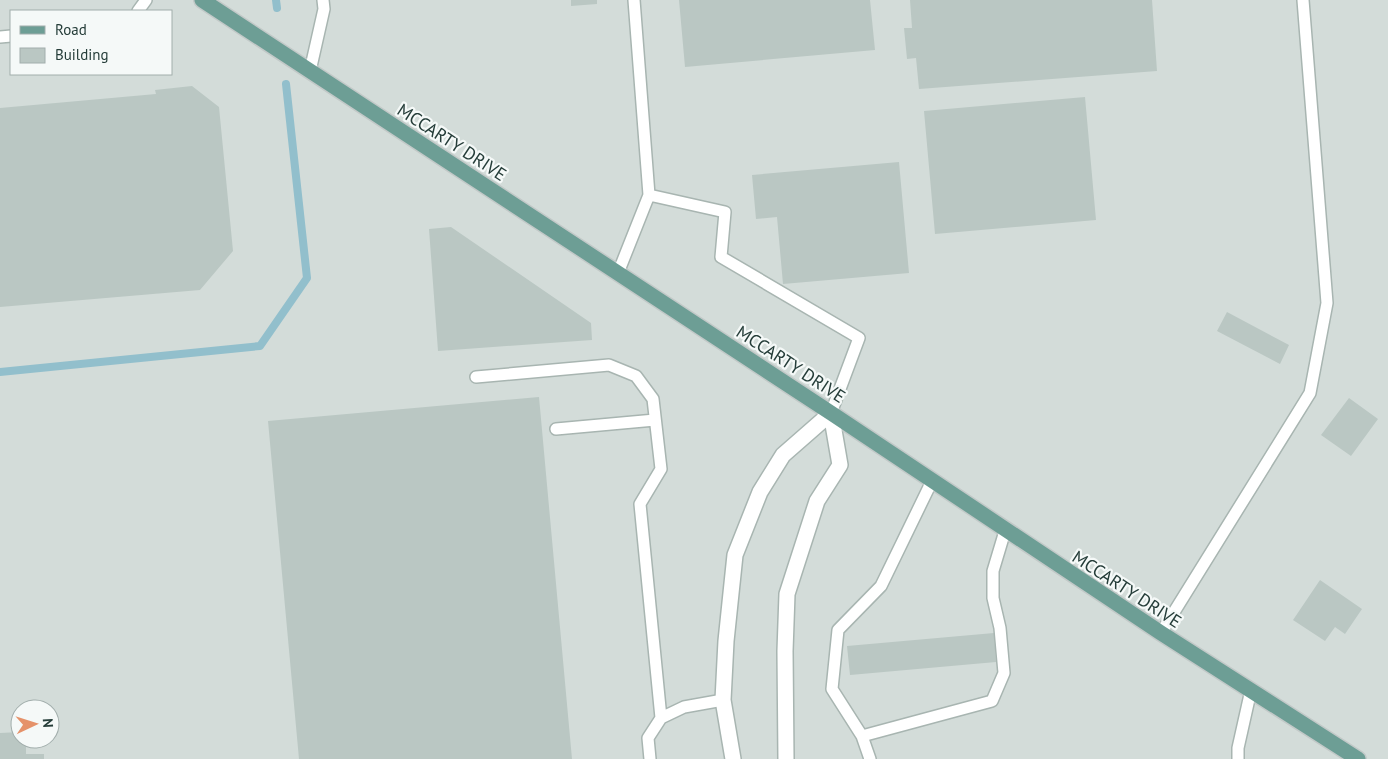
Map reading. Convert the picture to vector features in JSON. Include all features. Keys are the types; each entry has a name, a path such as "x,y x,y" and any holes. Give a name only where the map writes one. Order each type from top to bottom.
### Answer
{"main road":[{"name":"MCCARTY DRIVE","path":"202,0 831,412 1005,531 1358,759"}],"street":[{"path":"733,759 723,700 726,641 735,555 760,492 783,455 831,412"},
{"path":"786,759 785,651 787,594 816,501 840,465 831,412"}],"lane":[{"path":"310,71 324,9 323,0"},
{"path":"618,273 649,195 634,0"},
{"path":"1161,633 1310,393 1327,303 1303,0"},
{"path":"649,195 725,212 721,257 859,338 831,412"},
{"path":"476,377 609,365 636,376 653,399 660,469 640,504 661,718"},
{"path":"556,429 656,420"},
{"path":"870,759 862,736 832,689 838,630 881,586 932,481"},
{"path":"862,736 992,702 1004,673 1000,628 993,598 993,572 1005,531"},
{"path":"1238,759 1238,748 1251,690"},
{"path":"650,759 648,738 661,718 684,707 723,700"}],"shaded area":[{"path":"0,0 1388,0 1388,759 0,759"}],"building":[{"path":"571,0 597,0 597,4 571,6"},
{"path":"679,0 870,0 875,50 685,67"},
{"path":"910,0 1152,0 1157,71 919,89 916,58 907,59 904,28 912,28"},
{"path":"192,86 219,107 233,251 200,290 0,307 0,108 156,94 155,90"},
{"path":"1085,97 1096,220 935,234 924,111"},
{"path":"899,162 909,273 783,284 777,217 756,219 752,175"},
{"path":"451,227 591,323 592,340 438,351 429,229"},
{"path":"1227,312 1289,345 1280,364 1217,331"},
{"path":"539,397 572,759 299,759 268,421"},
{"path":"1349,398 1378,419 1351,456 1321,435"},
{"path":"1320,580 1362,609 1345,634 1335,627 1325,641 1293,620"},
{"path":"994,633 996,662 850,675 847,646"},
{"path":"10,732 10,749 26,749 26,754 44,754 44,759 0,759 0,733"}],"waterway":[{"path":"276,0 277,8"},
{"path":"0,372 260,346 307,278 286,84"}]}
